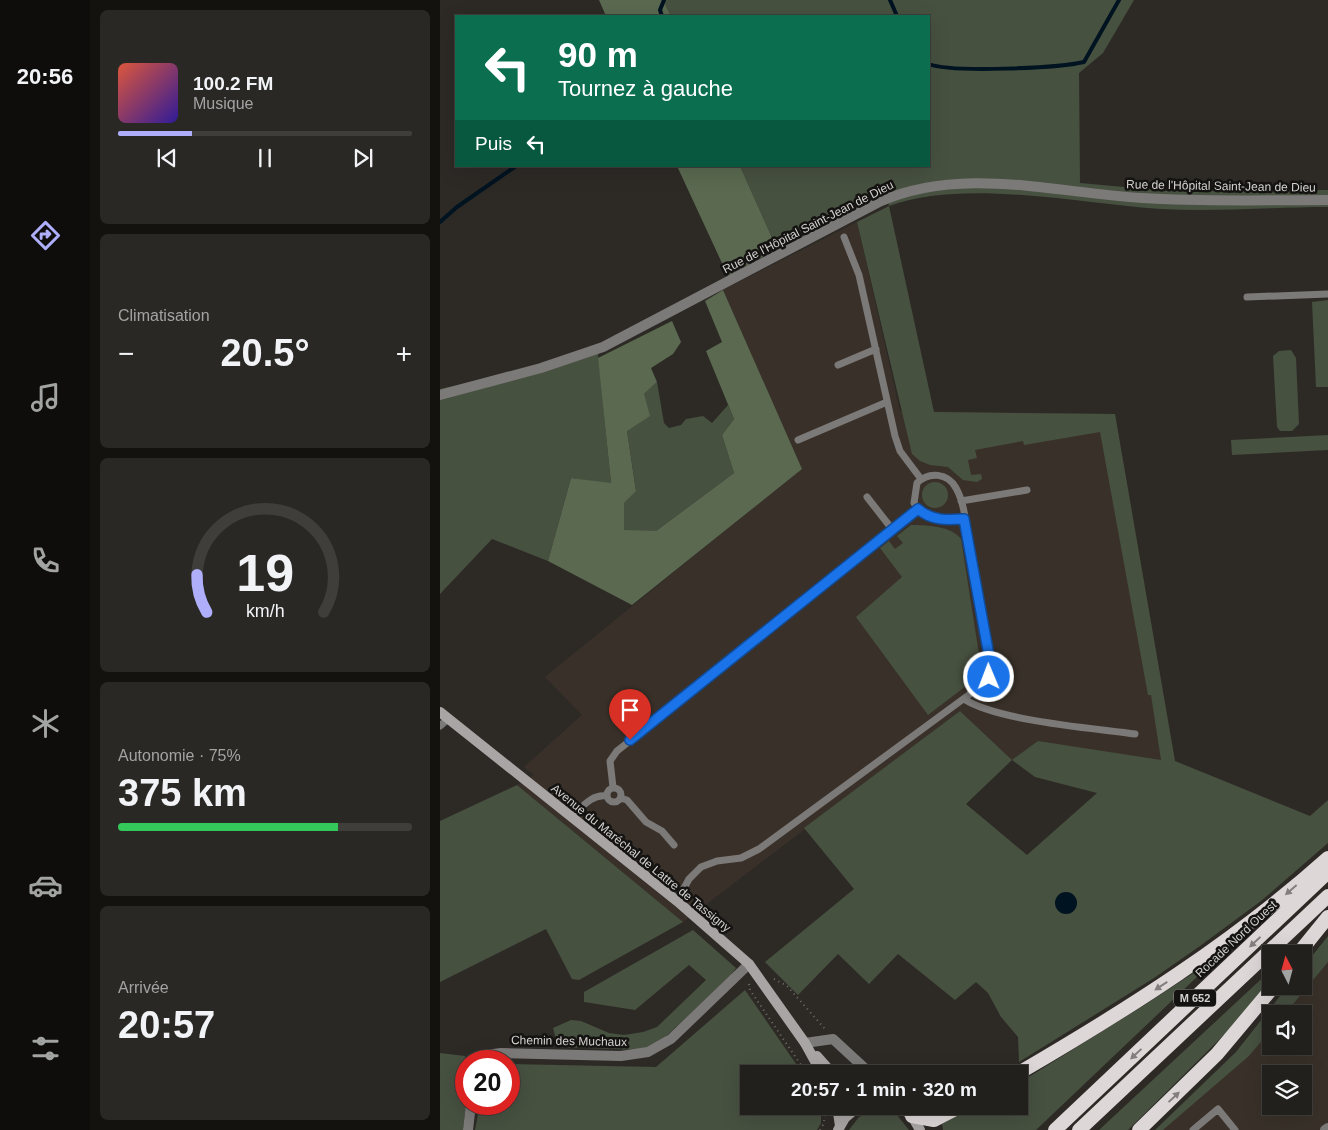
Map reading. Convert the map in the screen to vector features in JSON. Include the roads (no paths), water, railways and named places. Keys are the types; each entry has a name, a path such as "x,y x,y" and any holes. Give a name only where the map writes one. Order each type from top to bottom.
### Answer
{"highway":[{"path":"1028,1067 1192,966 1275,904 1328,858"},
{"name":"Rocade Nord Ouest","path":"1058,1127 1328,872"},
{"name":"M 652","path":"1079,1130 1328,896"},
{"path":"1305,945 1328,916"},
{"path":"1138,1130 1217,1054 1266,995"},
{"path":"912,1116 934,1120 944,1115"}],"main road":[{"name":"Avenue du Maréchal de Lattre de Tassigny","path":"444,715 677,901 749,964 806,1043 824,1065"},
{"name":"Avenue du Maréchal de Lattre de Tassigny","path":"806,1043 817,1065"},
{"path":"838,1115 839,1128"},
{"path":"839,1128 847,1115"},
{"path":"912,1116 920,1130"}],"street":[{"name":"Rue de l'Hôpital Saint-Jean de Dieu","path":"440,395 541,368 603,347 879,202 916,188 980,184 1158,199 1328,200"},
{"name":"Chemin des Muchaux","path":"520,1053 622,1056 648,1052 671,1039 749,964"},
{"path":"806,1043 833,1039 861,1065"},
{"path":"468,1130 470,1115"}],"lane":[{"path":"844,237 860,275 887,402 900,450 921,479"},
{"path":"1247,297 1328,294"},
{"path":"838,365 876,349"},
{"path":"798,440 887,402"},
{"path":"677,901 701,867 717,861 741,858 759,849 985,683 991,669 961,501 956,489 948,478 934,475 921,479"},
{"path":"921,479 914,496 918,509 930,518 964,519"},
{"path":"961,501 1027,490"},
{"path":"867,497 892,529"},
{"path":"613,787 610,761 617,750 918,509"},
{"path":"964,699 976,706 1027,718 1135,734"},
{"path":"440,726 444,715"},
{"path":"606,796 607,791 613,787"},
{"path":"613,787 620,791 620,798"},
{"path":"572,816 590,800 600,795 606,796 612,802 620,798 628,800 646,822 662,831 674,845"},
{"path":"1193,1130 1218,1109 1235,1130"}],"water":[{"path":"1066,892 1074,895 1077,903 1074,911 1066,914 1058,911 1055,903 1058,895"}],"waterway":[{"path":"662,15 660,10 664,0"},
{"path":"890,0 897,15"},
{"path":"930,64 941,67 1005,69 1084,62 1119,0"},
{"path":"440,222 457,207 515,167"}]}
